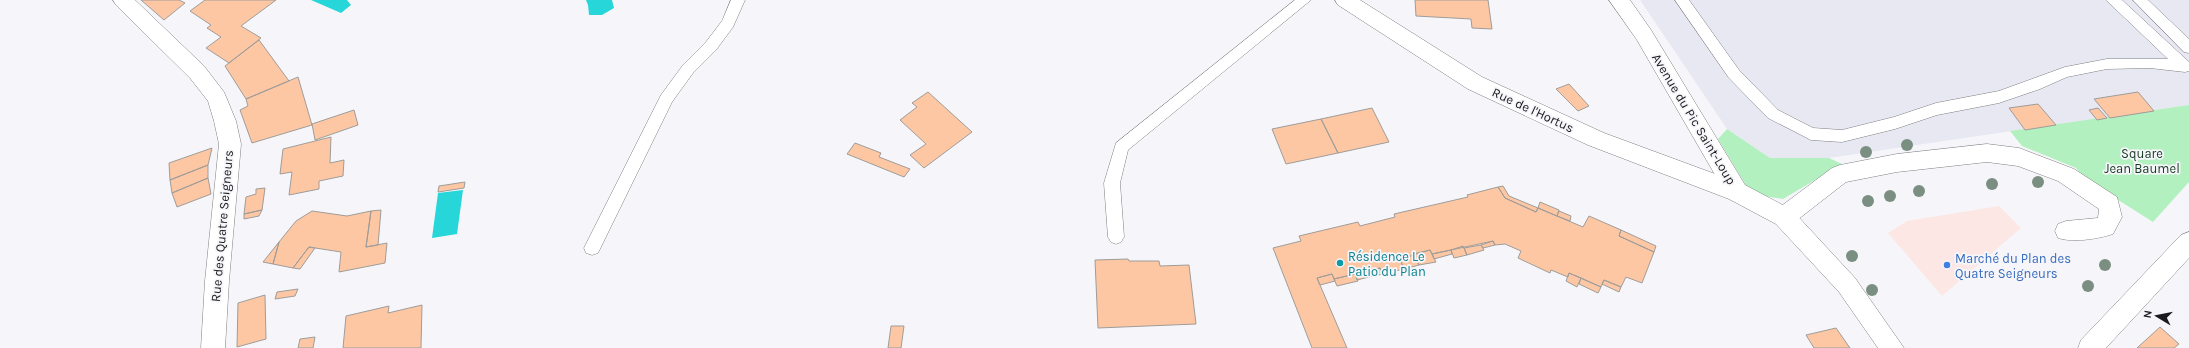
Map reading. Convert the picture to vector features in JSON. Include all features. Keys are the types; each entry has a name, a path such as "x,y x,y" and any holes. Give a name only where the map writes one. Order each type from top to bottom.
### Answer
{"street":[{"name":"Rue des Quatre Seigneurs","path":"123,0 197,72 217,98 225,121 230,144 217,281 213,348"},
{"name":"Rue de l'Hortus","path":"1345,0 1475,83 1596,139 1736,192"},
{"name":"Avenue du Pic Saint-Loup","path":"1619,0 1644,36 1736,192 1784,217 1847,285 1892,348"},
{"path":"1784,217 1840,174 1897,163 1986,154 2019,157 2066,175 2110,204 2111,217 2105,227 2066,231"},
{"path":"2090,348 2189,242"}],"lane":[{"path":"592,248 666,99 688,69 712,46 728,23 738,0"},
{"path":"1116,237 1112,183 1121,147 1304,0"},
{"path":"1682,0 1734,74 1773,114 1811,134 1842,136 1895,123 1936,109 1999,97 2035,85 2065,72 2107,64 2150,63 2186,68"},
{"path":"2113,0 2186,68"},
{"path":"2140,0 2189,48"}],"shaded area":[{"path":"1640,0 2189,0 2189,105 1829,158 1770,158 1727,129"},
{"name":"Marché du Plan des Quatre Seigneurs","path":"1999,206 2021,228 1942,296 1888,233 1907,221"}],"green space":[{"name":"Square Jean Baumel","path":"2189,105 2189,182 2153,222 2085,179 2076,168 2022,146 2010,131"},
{"path":"1727,129 1770,158 1829,158 1842,164 1783,199 1762,196 1747,187 1718,139"}],"water":[{"path":"311,0 347,0 351,5 341,13"},
{"path":"586,0 612,0 614,8 602,15 589,15"},
{"path":"463,190 457,234 432,238 438,193"}],"building":[{"path":"141,0 179,0 185,3 164,20"},
{"path":"205,0 276,0 241,26 261,38 229,63 206,48 221,37 207,28 211,25 190,11"},
{"path":"1415,0 1488,0 1492,29 1472,28 1471,19 1416,16"},
{"path":"259,40 289,81 246,99 225,66"},
{"path":"298,77 312,125 252,143 240,110 248,106 246,99"},
{"path":"1569,84 1589,106 1578,111 1556,89"},
{"path":"928,92 972,132 924,168 910,155 926,144 900,120 917,107 912,103"},
{"path":"2138,92 2154,111 2110,118 2094,99"},
{"path":"2038,104 2056,125 2025,130 2009,108"},
{"path":"1372,108 1389,142 1338,153 1321,119"},
{"path":"2098,108 2107,118 2097,120 2089,110"},
{"path":"354,110 358,125 315,140 312,124"},
{"path":"1321,119 1338,153 1286,164 1272,129"},
{"path":"331,137 330,163 344,160 343,176 319,181 319,189 289,195 292,172 280,174 283,149"},
{"path":"855,143 881,153 879,157 910,169 904,177 847,154"},
{"path":"212,148 208,165 170,180 169,163"},
{"path":"208,165 208,178 172,193 170,180"},
{"path":"208,178 211,194 177,207 172,193"},
{"path":"465,182 464,188 438,192 439,186"},
{"path":"1503,186 1509,196 1538,208 1536,212 1505,198 1498,187"},
{"name":"Résidence Le Patio du Plan","path":"1498,187 1505,198 1536,212 1538,208 1583,227 1589,216 1621,230 1619,236 1654,252 1642,283 1626,277 1621,287 1604,280 1601,287 1569,273 1568,277 1551,270 1550,273 1518,258 1521,251 1505,244 1495,245 1493,241 1432,254 1430,250 1400,259 1404,269 1383,274 1380,268 1334,279 1332,274 1317,278 1347,348 1312,348 1273,248 1301,241 1299,236 1358,222 1360,226 1395,217 1394,214 1468,197 1467,195"},
{"path":"265,188 262,210 244,214 246,197 256,194 256,189"},
{"path":"1540,202 1559,210 1557,216 1538,208"},
{"path":"262,210 259,216 244,219 244,214"},
{"path":"381,210 378,245 366,247 371,211"},
{"path":"312,211 347,216 371,211 366,247 387,243 385,263 339,272 341,252 309,247 293,268 273,264 279,242 296,221"},
{"path":"1559,211 1571,216 1570,221 1557,216"},
{"path":"1621,230 1656,246 1654,252 1619,236"},
{"path":"1493,241 1495,245 1483,248 1481,245"},
{"path":"279,242 273,264 263,262"},
{"path":"1481,245 1484,250 1467,255 1464,248"},
{"path":"1463,246 1467,255 1454,258 1451,250"},
{"path":"309,247 315,248 300,269 293,268"},
{"path":"1430,250 1436,262 1419,265 1413,254"},
{"path":"1451,250 1452,254 1434,259 1432,254"},
{"path":"1414,255 1419,265 1404,269 1400,259"},
{"path":"1128,259 1129,261 1159,261 1160,266 1189,265 1196,324 1098,328 1095,260"},
{"path":"1380,268 1383,274 1369,277 1367,271"},
{"path":"1367,271 1369,277 1357,280 1355,274"},
{"path":"1569,273 1581,278 1577,287 1566,281"},
{"path":"1332,274 1335,281 1320,285 1317,278"},
{"path":"1355,274 1358,281 1337,286 1334,279"},
{"path":"1581,278 1601,287 1598,293 1579,284"},
{"path":"1604,280 1621,287 1619,292 1602,284"},
{"path":"298,289 295,296 275,299 277,292"},
{"path":"265,295 266,339 237,347 238,303"},
{"path":"422,305 421,348 343,348 346,316 389,306 388,313"},
{"path":"891,326 904,326 901,348 888,348"},
{"path":"2160,327 2179,344 2174,348 2137,348"},
{"path":"1836,328 1850,348 1814,348 1806,335"},
{"path":"315,337 313,348 298,348 300,339"}],"place":[{"name":"Résidence Le Patio du Plan","path":"1340,263"},
{"name":"Marché du Plan des Quatre Seigneurs","path":"1947,265"}]}
